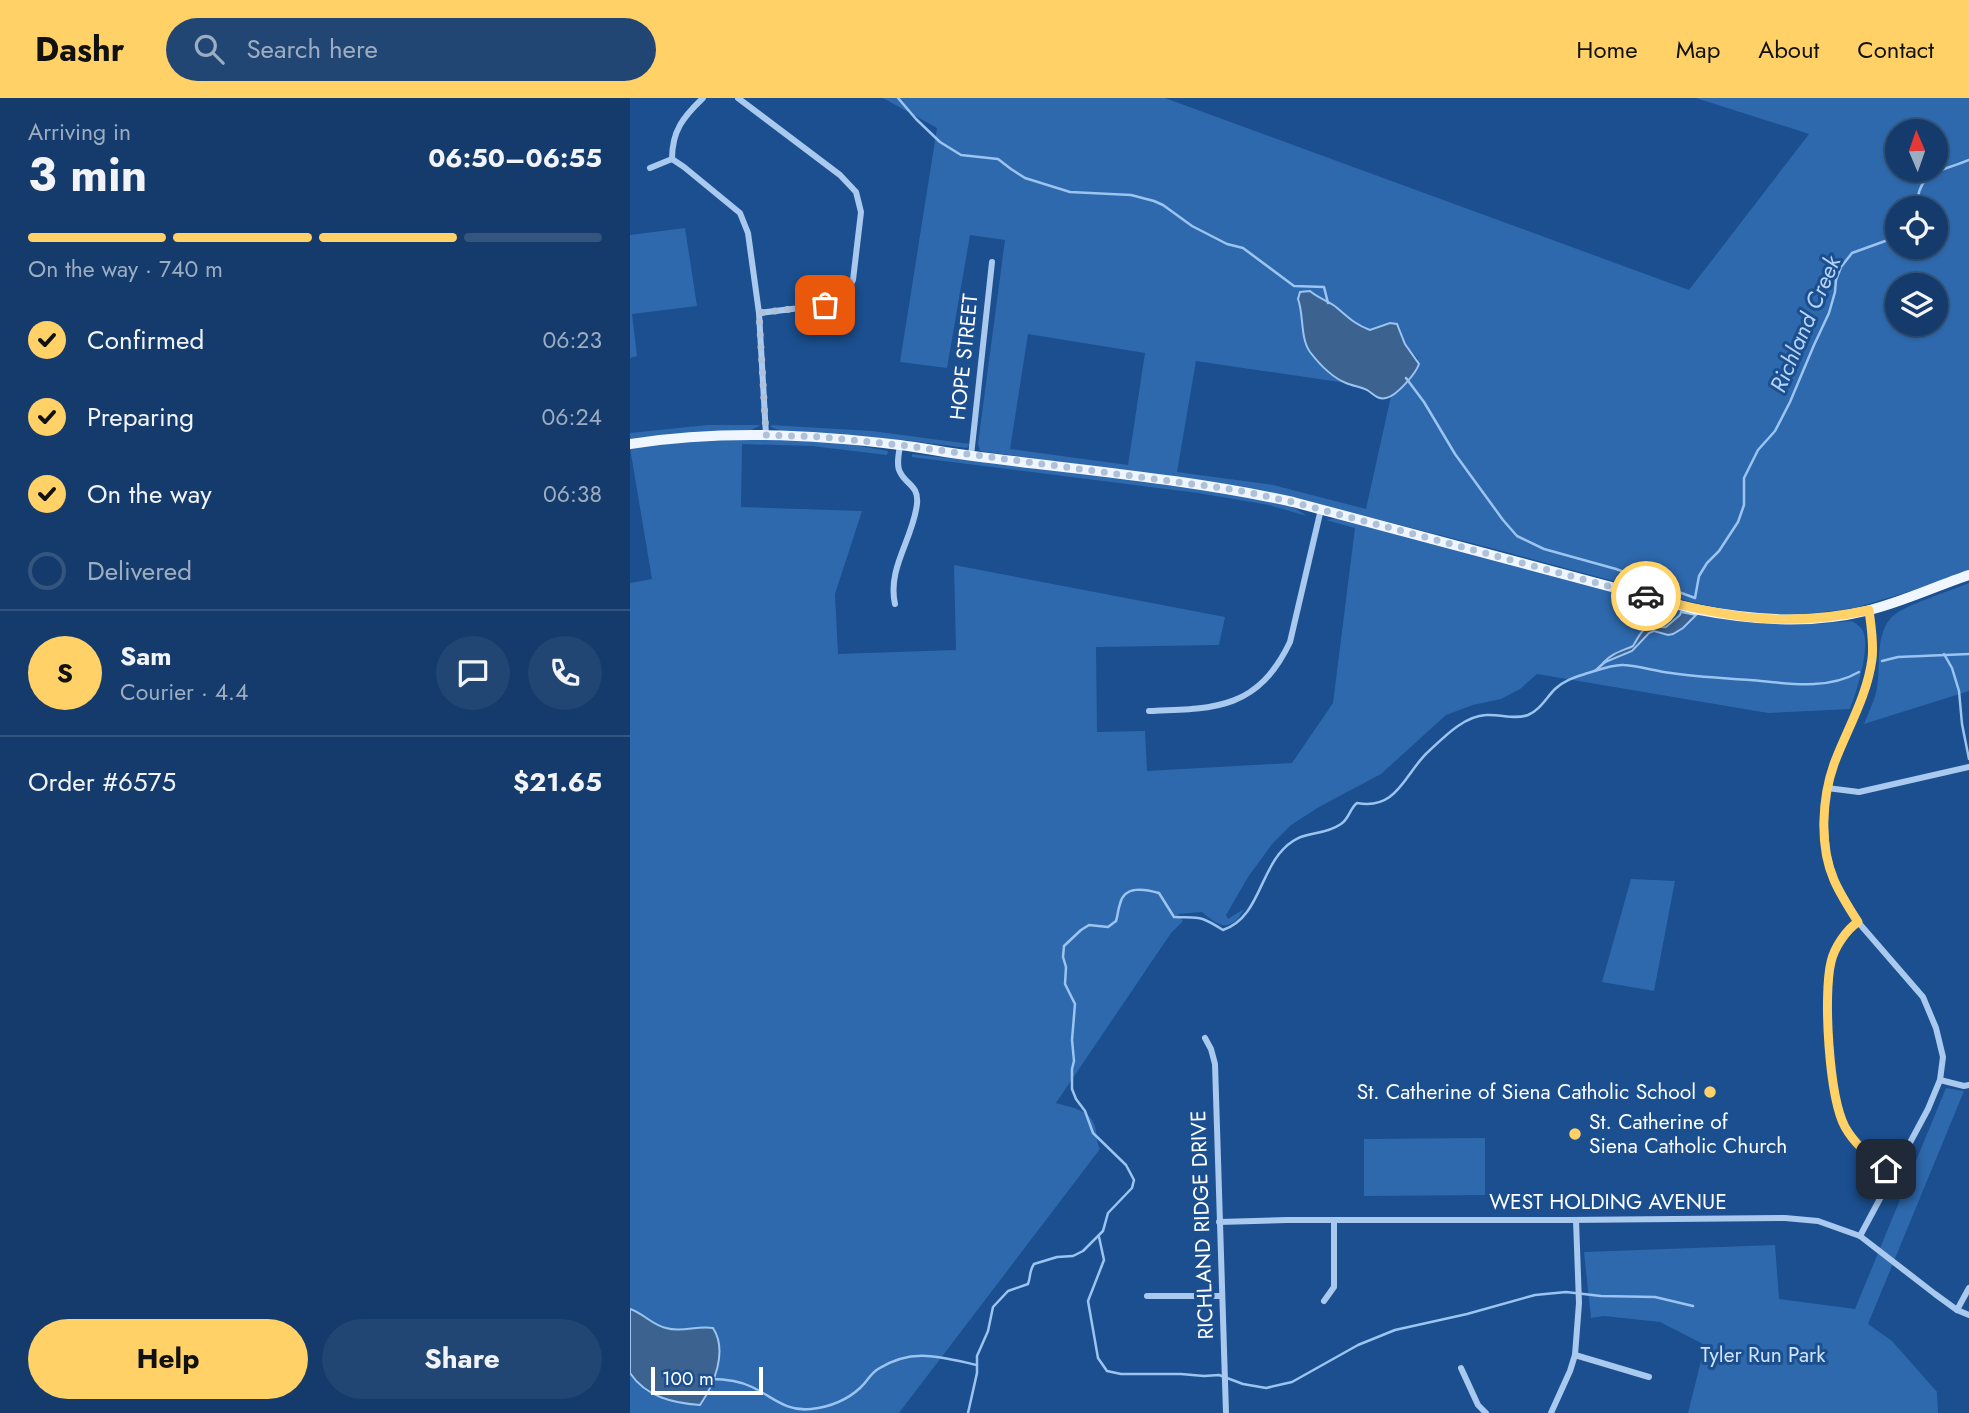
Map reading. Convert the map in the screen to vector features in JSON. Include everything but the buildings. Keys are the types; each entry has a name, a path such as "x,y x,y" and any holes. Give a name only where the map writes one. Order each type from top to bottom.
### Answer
{"main road":[{"path":"630,444 709,436 823,437 1237,490 1321,509 1694,609 1729,616 1794,620 1843,616 1869,610 1969,575"}],"street":[{"path":"672,159 672,144 676,131 703,98"},
{"path":"738,98 840,175 856,192 861,212 853,279 843,298 825,305 759,313"},
{"path":"650,168 672,159"},
{"path":"672,159 740,213 748,233 759,313 766,435"},
{"name":"HOPE STREET","path":"971,456 992,262"},
{"path":"895,604 893,583 912,526 917,500 914,487 900,473 900,445"},
{"path":"1149,711 1218,706 1237,700 1254,690 1272,674 1290,642 1321,509"},
{"path":"1860,1236 1928,1110 1940,1080 1942,1057 1937,1028 1923,997 1858,922 1833,878 1827,852 1824,818 1827,789 1868,683 1873,655 1869,610"},
{"path":"1827,789 1859,792 1969,767"},
{"path":"1858,922 1851,927 1831,959 1828,983 1833,1089 1844,1126 1855,1142 1892,1173"},
{"name":"RICHLAND RIDGE DRIVE","path":"1205,1038 1214,1064 1226,1413"},
{"path":"1940,1080 1969,1085"},
{"name":"WEST HOLDING AVENUE","path":"1219,1222 1786,1217 1818,1221 1860,1236 1957,1310 1969,1315"},
{"path":"1324,1301 1334,1287 1334,1220"},
{"path":"1551,1413 1575,1355 1579,1303 1576,1220"},
{"path":"1957,1310 1969,1288"},
{"path":"1147,1296 1222,1296"},
{"path":"1575,1355 1649,1377"},
{"path":"1461,1368 1478,1405 1486,1413"}],"green space":[{"path":"883,98 1165,98 1689,290 1809,134 1696,98 1969,98 1969,570 1855,608 1791,616 1736,612 1274,493 980,451 978,444 1005,240 970,235 947,368 900,362 937,128","holes":["1310,291 1370,331 1390,323 1400,328 1405,344 1418,359 1408,380 1391,396 1366,509 1273,485 1177,472 1196,361 1346,383 1329,374 1308,349 1299,293","1028,334 1145,353 1128,465 1010,449"]},
{"path":"685,228 697,306 632,314 637,356 630,358 630,235"},
{"path":"708,425 761,425 751,430 630,440 630,433"},
{"path":"771,425 872,431 970,444 967,448 903,440 781,431"},
{"path":"758,438 843,443 888,451 887,455 812,446 742,444 741,507 862,511 835,594 838,654 956,650 954,565 1225,617 1219,645 1096,647 1097,732 1145,731 1147,771 1292,763 1333,703 1355,528 1326,520 1338,518 1733,620 1792,624 1852,621 1861,628 1864,635 1862,668 1850,709 1768,713 1537,674 1520,689 1501,699 1446,715 1381,774 1291,825 1273,843 1248,877 1226,915 1228,919 1244,909 1234,922 1219,924 1202,912 1178,914 1183,921 1171,933 1056,1103 1089,1116 1095,1126 1100,1149 899,1413 630,1413 630,583 652,579 630,448","holes":["1680,615 1695,615 1683,628 1649,633 1637,646 1605,661 1620,650 1633,646 1640,633 1653,626 1666,627"]},
{"path":"912,454 1232,494 1293,507 1307,516 1269,505 1198,493 912,457"},
{"path":"1969,583 1969,691 1864,724 1876,693 1879,652 1887,623 1909,606"},
{"path":"1631,879 1675,881 1654,991 1602,982"},
{"name":"Tyler Run Park","path":"1946,1088 1964,1091 1868,1324 1892,1341 1937,1392 1938,1413 1688,1413 1705,1345 1660,1322 1604,1316 1591,1318 1584,1252 1775,1245 1779,1299 1855,1309"},
{"path":"1485,1138 1485,1195 1364,1196 1364,1139"}],"shaded area":[{"path":"1310,291 1355,323 1370,330 1390,323 1397,324 1405,344 1419,364 1400,389 1386,398 1380,398 1341,380 1322,366 1310,352 1303,333 1298,299 1300,292"},
{"path":"1681,612 1696,615 1673,634 1654,631 1649,633 1632,651 1603,663 1633,646 1646,628 1666,627"},
{"path":"630,1309 666,1328 713,1328 719,1357 714,1378 700,1405 680,1403 652,1393 630,1373"}],"waterway":[{"path":"898,98 940,142 961,155 998,159 1025,178 1070,192 1131,195 1154,201 1192,226 1227,244 1243,248 1294,286 1324,287 1328,303"},
{"name":"Richland Creek","path":"1918,196 1921,186 1932,174 1969,160"},
{"name":"Richland Creek","path":"1406,378 1424,402 1455,454 1517,536 1544,549 1616,569 1695,598 1699,576 1738,522 1744,505 1744,478 1758,450 1775,431 1790,402 1829,313 1841,267 1852,253 1885,241"},
{"path":"1944,654 1952,668 1959,691 1969,759"},
{"path":"1882,661 1898,657 1969,654"},
{"name":"Richland Creek","path":"1595,671 1606,661"},
{"name":"Richland Creek","path":"968,1413 977,1373 977,1356 988,1331 993,1307 1008,1291 1028,1284 1034,1264 1057,1257 1073,1256 1083,1251 1103,1231 1108,1213 1132,1188 1134,1180 1126,1165 1093,1133 1085,1111 1072,1089 1075,1004 1065,984 1066,967 1063,957 1064,946 1081,930 1089,925 1108,927 1116,921 1122,898 1130,891 1136,890 1159,893 1174,917 1200,918 1223,930 1234,925 1250,908 1279,854 1294,840 1341,824 1357,803 1371,804 1391,796 1429,751 1462,723 1486,715 1528,715 1559,686 1579,676 1610,666 1624,665 1691,676 1820,684 1859,672"},
{"path":"1099,1237 1104,1260 1088,1301 1098,1358 1107,1371 1121,1374 1219,1375 1243,1384 1266,1388 1292,1382 1358,1345 1395,1330 1535,1295 1566,1292 1655,1297 1693,1306"},
{"path":"710,1379 742,1383 787,1406 811,1409 843,1400 855,1393 878,1369 903,1358 927,1356 977,1365"}],"way so far":[{"path":"825,305 759,313 766,435 823,437 900,445 1237,490 1293,502 1646,596"}],"place":[{"name":"St. Catherine of Siena Catholic School","path":"1710,1092"},
{"name":"St. Catherine of Siena Catholic Church","path":"1575,1134"}],"route":[{"path":"1646,596 1694,609 1761,619 1821,619 1869,610 1873,655 1868,683 1835,763 1827,789 1824,818 1833,878 1858,922 1851,927 1831,959 1828,1014 1833,1089 1844,1126 1855,1142 1886,1169"}]}
